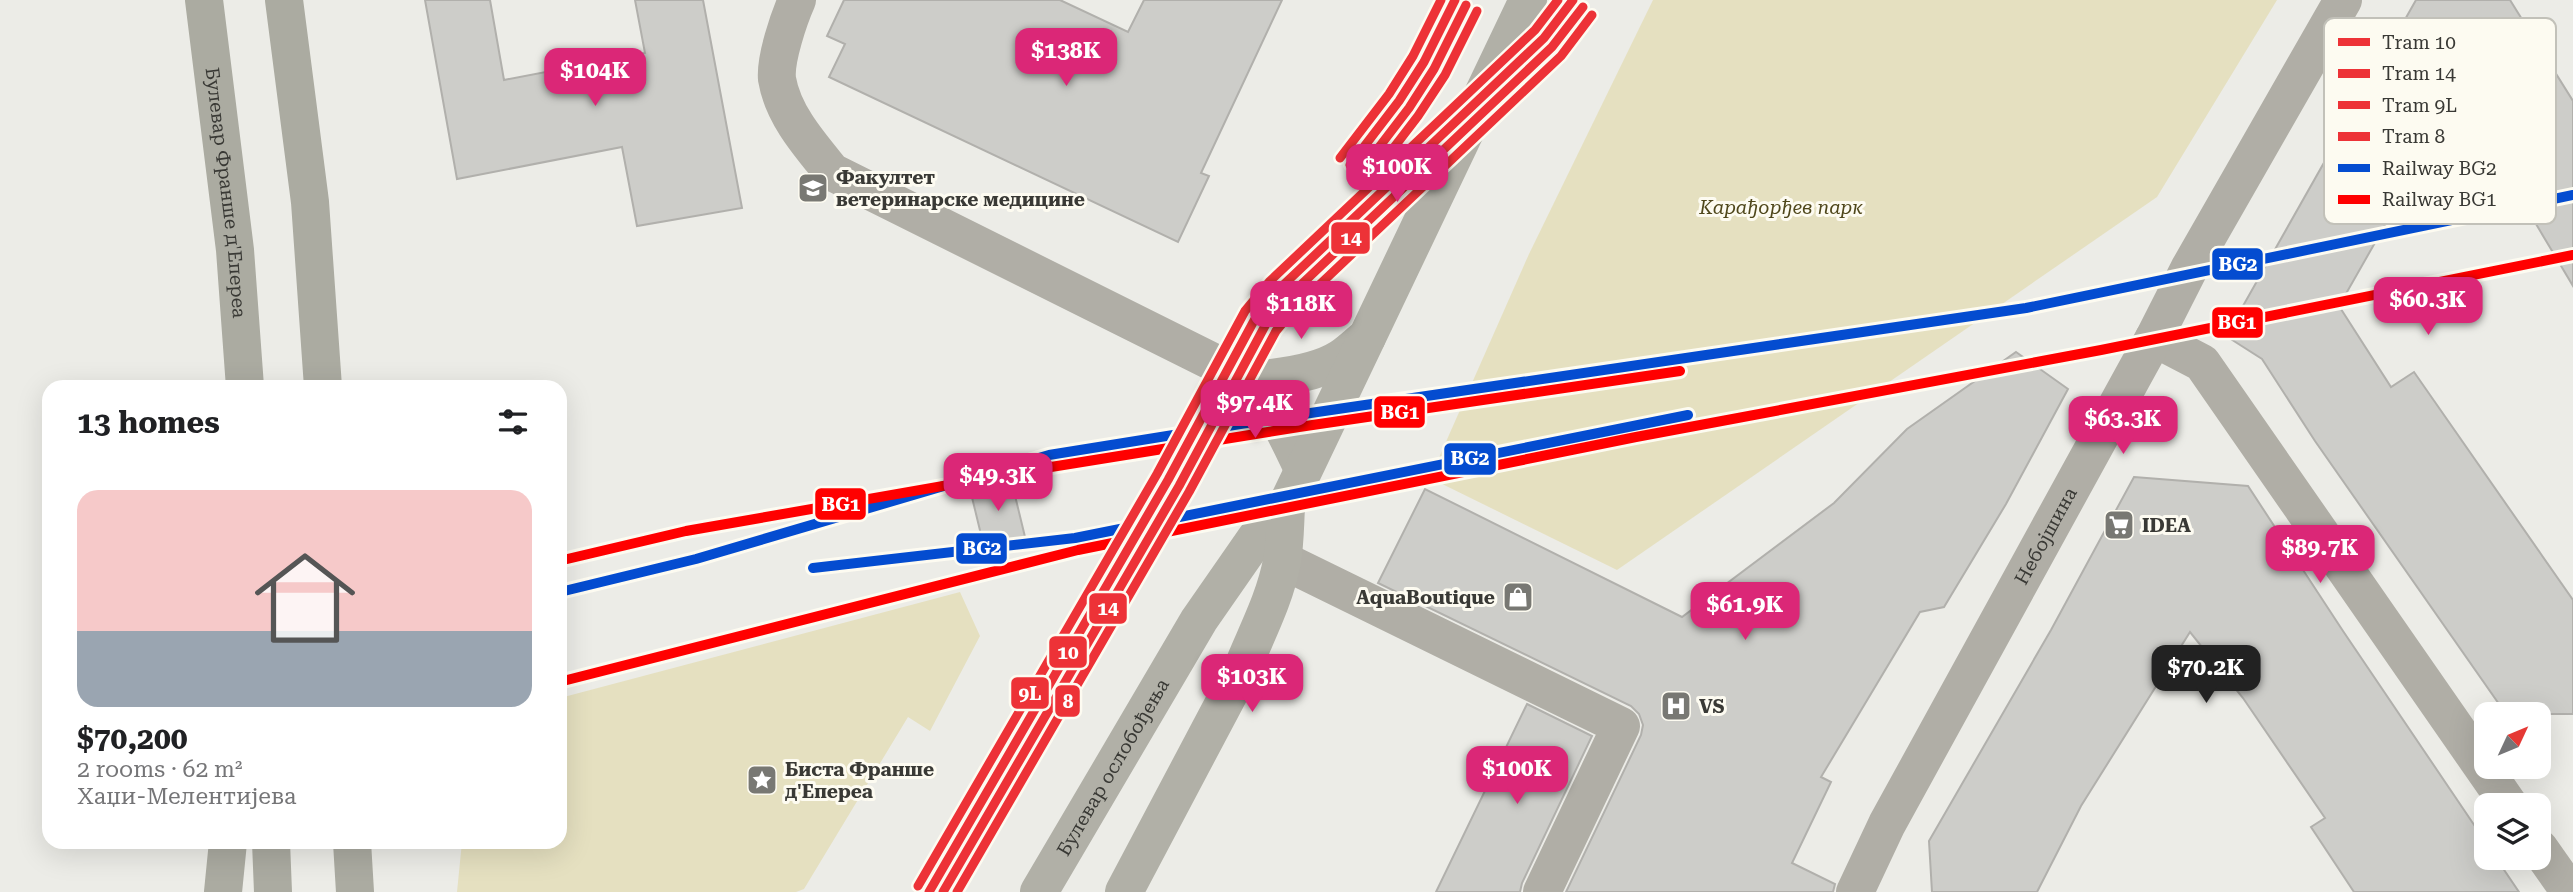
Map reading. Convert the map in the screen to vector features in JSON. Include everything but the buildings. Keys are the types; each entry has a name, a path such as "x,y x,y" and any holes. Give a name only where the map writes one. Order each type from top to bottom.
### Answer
{"highway":[{"name":"Булевар Франше д'Епереа","path":"204,0 235,250 244,380"},
{"path":"284,0 310,202 323,380"},
{"path":"223,892 227,849"},
{"path":"271,849 273,892"},
{"path":"352,849 355,892"}],"main road":[{"name":"Булевар ослобођења","path":"1125,892 1242,669 1276,587 1282,560 1286,507 1528,0"},
{"path":"1250,380 1273,378 1319,367 1339,359 1367,337"},
{"path":"1250,380 1275,414 1303,469"},
{"name":"Булевар ослобођења","path":"1039,892 1199,620 1256,538 1286,507"}],"street":[{"path":"797,0 786,28 777,78 792,119 832,172 1250,380"},
{"name":"Небојшина","path":"2333,18 2343,0"},
{"name":"Небојшина","path":"1855,892 1887,824 2154,338 2189,269 2324,33"},
{"path":"2154,338 2202,363 2501,793"},
{"path":"1282,560 1621,726 1542,892"},
{"path":"2551,865 2570,892"}],"green space":[{"name":"Карађорђев парк","path":"1653,0 2277,0 2157,197 1617,570 1430,478 1529,254"},
{"path":"960,592 980,636 930,731 908,717 804,889 796,892 457,892 461,849 567,849 567,696"}],"tram line":[{"name":"9L","path":"1340,158 1389,94 1413,56 1441,0"},
{"name":"10","path":"1350,165 1399,101 1424,62 1455,0"},
{"name":"9L","path":"918,886 1157,474 1245,311 1270,281 1535,30 1558,0"},
{"name":"10","path":"929,892 1168,480 1256,317 1278,290 1544,38 1573,0"},
{"name":"14","path":"1360,172 1409,108 1434,69 1466,5"},
{"name":"14","path":"943,892 1179,486 1266,324 1287,298 1552,47 1583,7"},
{"name":"8","path":"1369,180 1418,116 1445,75 1477,11"},
{"name":"8","path":"957,892 1189,492 1276,331 1296,307 1561,56 1592,15"}],"rail line":[{"name":"BG2","path":"2556,199 2573,195"},
{"name":"BG2","path":"567,590 696,559 1049,455 1297,415 2026,308 2433,224"},
{"name":"BG1","path":"567,680 1078,550 1636,437 2101,350 2573,255"},
{"name":"BG1","path":"567,559 686,531 1051,467 1299,427 1680,371"},
{"name":"BG2","path":"813,568 1075,538 1688,415"}],"place":[{"name":"Факултет ветеринарске медицине","path":"813,188"},
{"name":"IDEA","path":"2119,525"},
{"name":"AquaBoutique","path":"1518,597"},
{"name":"VS","path":"1676,706"},
{"name":"Биста Франше д'Епереа","path":"762,780"}]}
